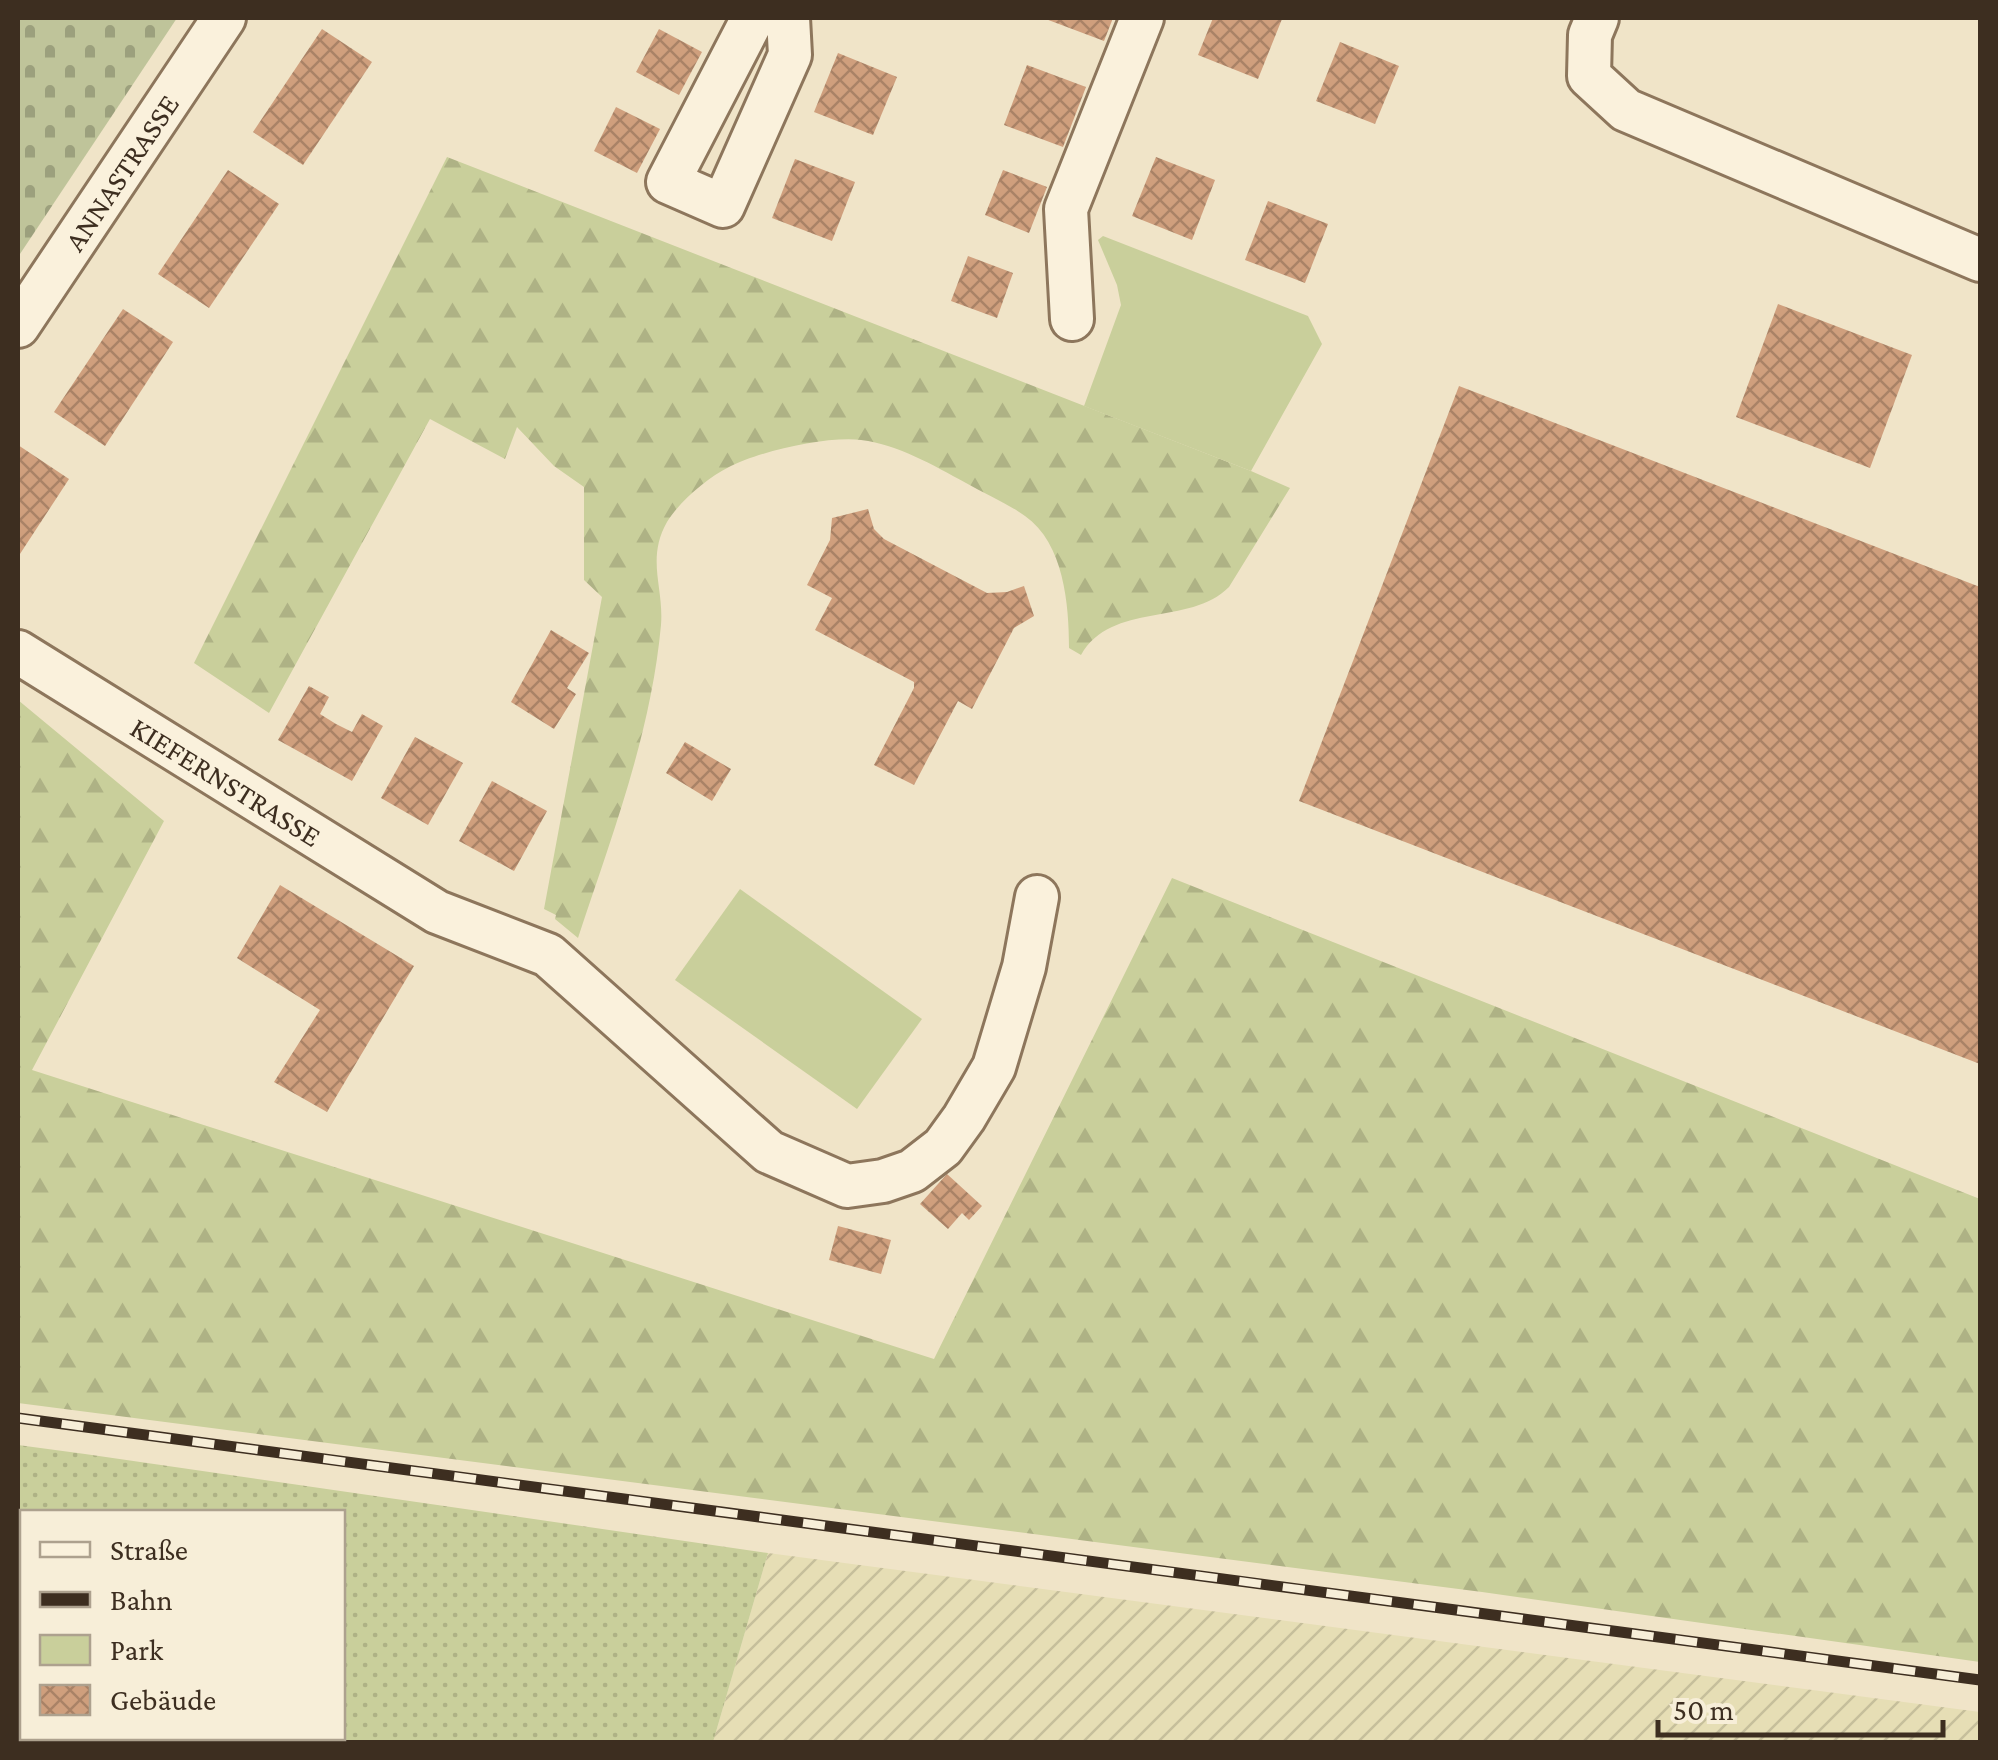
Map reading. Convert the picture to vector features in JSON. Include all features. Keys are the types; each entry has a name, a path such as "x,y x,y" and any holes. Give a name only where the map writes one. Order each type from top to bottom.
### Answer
{"street":[{"name":"ANNASTRASSE","path":"18,326 224,18"},
{"path":"753,18 668,182 723,206 790,55 788,18"},
{"path":"1072,319 1066,209 1142,18"},
{"path":"1597,18 1590,35 1589,76 1626,110 1980,260"},
{"name":"KIEFERNSTRASSE","path":"18,652 437,912 548,955 770,1152 846,1186 883,1181 912,1171 943,1147 964,1118 994,1067 1024,966 1037,897"}],"shaded area":[{"path":"768,1553 1980,1712 1980,1742 713,1742"}],"green space":[{"path":"18,18 177,18 18,257"},
{"path":"447,157 1290,488 1229,587 1193,607 1112,627 1095,638 1081,655 1069,648 1062,576 1038,528 1011,507 928,463 889,446 847,439 775,450 721,472 679,506 661,535 657,561 661,625 649,705 578,938 555,919 556,915 544,909 602,597 584,580 584,487 554,466 517,427 505,459 430,419 269,713 194,663"},
{"path":"1103,236 1308,316 1322,344 1251,471 1084,406 1121,305 1098,240"},
{"path":"18,700 164,821 32,1070 934,1359 1172,878 1980,1199 1980,1662 1482,1592 18,1403"},
{"path":"740,889 922,1019 857,1109 675,980"},
{"path":"18,1445 768,1553 713,1742 18,1742"}],"building":[{"path":"1043,18 1113,18 1104,41"},
{"path":"1213,18 1282,19 1258,79 1198,55"},
{"path":"322,29 372,62 303,165 253,132"},
{"path":"659,29 702,52 679,95 636,72"},
{"path":"1340,42 1399,66 1375,124 1316,101"},
{"path":"838,53 897,77 873,135 814,112"},
{"path":"1027,65 1086,87 1063,147 1004,125"},
{"path":"616,107 660,129 637,173 594,151"},
{"path":"1156,157 1215,180 1192,240 1132,216"},
{"path":"795,159 855,182 832,241 772,218"},
{"path":"228,170 279,204 209,308 158,274"},
{"path":"1003,170 1047,187 1029,233 985,215"},
{"path":"1268,201 1328,224 1305,283 1245,260"},
{"path":"968,256 1013,273 997,318 951,301"},
{"path":"1778,304 1912,355 1870,468 1736,417"},
{"path":"123,309 173,342 105,446 54,412"},
{"path":"1459,386 1980,587 1980,1064 1299,801"},
{"path":"18,445 69,479 18,557"},
{"path":"868,509 874,529 884,539 987,593 1024,586 1034,616 1014,628 972,709 958,701 914,785 874,765 914,682 815,630 832,598 807,585 830,540 832,518"},
{"path":"551,630 589,653 567,688 576,694 554,729 511,702"},
{"path":"309,686 329,697 320,714 336,724 352,732 362,714 383,726 352,781 278,740"},
{"path":"415,737 463,763 428,825 381,798"},
{"path":"685,742 731,769 712,801 666,773"},
{"path":"492,781 547,811 514,871 459,841"},
{"path":"280,885 414,966 327,1112 274,1082 320,1010 237,958"},
{"path":"947,1174 982,1206 969,1220 962,1213 948,1229 920,1204"},
{"path":"838,1226 891,1240 881,1274 829,1260"}],"railway":[{"path":"18,1418 1980,1680"}]}
